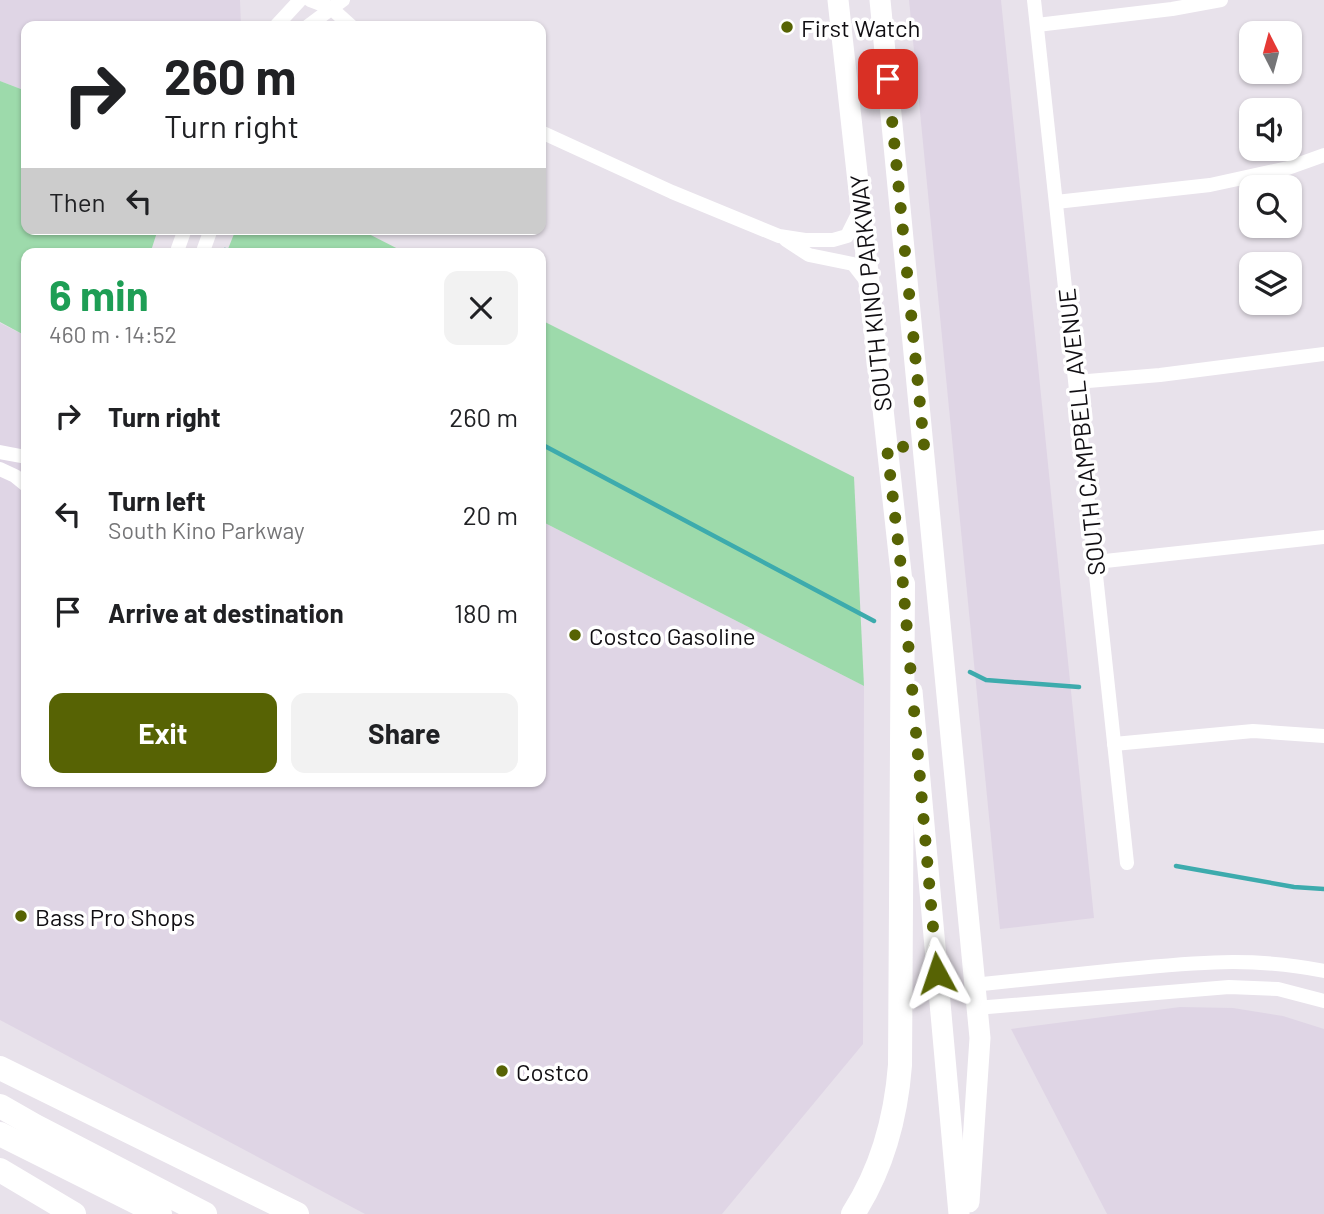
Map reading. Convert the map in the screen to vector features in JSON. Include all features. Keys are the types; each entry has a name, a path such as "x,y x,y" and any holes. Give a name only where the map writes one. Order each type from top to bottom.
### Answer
{"highway":[{"path":"853,1214 870,1183 884,1148 896,1102 900,1065 903,584"},
{"path":"0,1068 297,1214"},
{"path":"0,1106 205,1214"},
{"path":"0,1134 160,1214"},
{"path":"0,1170 75,1214"}],"main road":[{"name":"SOUTH KINO PARKWAY","path":"838,0 903,584 959,1214"},
{"name":"SOUTH KINO PARKWAY","path":"880,0 980,1038 969,1202 971,1214"},
{"path":"887,448 924,445"},
{"path":"938,988 973,985"},
{"path":"940,1012 976,1008"}],"street":[{"path":"281,21 300,0"},
{"path":"310,0 334,3 347,21"},
{"name":"SOUTH CAMPBELL AVENUE","path":"1034,0 1127,863"},
{"path":"1037,24 1172,9 1221,0"},
{"path":"314,21 334,3"},
{"path":"546,134 672,192 779,236 809,255 853,264 869,284"},
{"path":"1056,202 1210,186 1288,168 1324,155"},
{"path":"779,236 833,240 847,236 861,207"},
{"path":"1076,382 1210,369 1324,354"},
{"path":"0,452 21,456"},
{"path":"0,469 21,480"},
{"path":"1096,562 1324,537"},
{"path":"1114,744 1253,731 1324,736"},
{"path":"973,985 1192,962 1257,961 1324,971"},
{"path":"976,1008 1229,987 1278,989 1324,1001"}],"shaded area":[{"path":"0,0 240,0 241,21 21,21 21,89 0,81"},
{"path":"909,0 1001,0 1094,918 1000,929"},
{"path":"0,323 21,334 21,787 546,787 546,524 864,686 863,1044 722,1214 365,1214 0,1020"},
{"path":"1180,1007 1233,1008 1283,1016 1324,1029 1324,1214 1107,1214 1011,1029"}],"green space":[{"path":"0,81 21,89 21,235 156,235 152,248 21,248 21,333 0,322"},
{"path":"234,235 371,235 396,248 228,248"},
{"path":"546,323 854,477 864,686 546,524"}],"waterway":[{"path":"546,447 874,621"},
{"path":"970,672 986,680 1079,687"},
{"path":"1176,866 1294,887 1324,889"}],"place":[{"name":"First Watch","path":"787,27"},
{"name":"Costco Gasoline","path":"575,635"},
{"name":"Bass Pro Shops","path":"21,916"},
{"name":"Costco","path":"502,1071"}],"route":[{"path":"888,79 924,445 887,448 903,584 937,973"}]}
